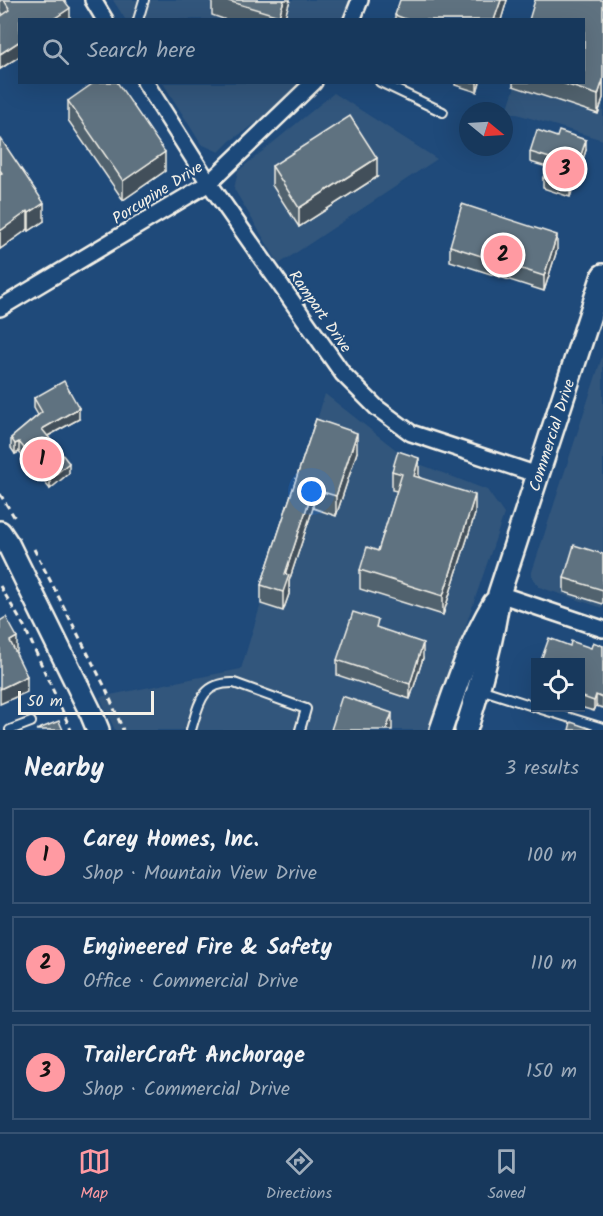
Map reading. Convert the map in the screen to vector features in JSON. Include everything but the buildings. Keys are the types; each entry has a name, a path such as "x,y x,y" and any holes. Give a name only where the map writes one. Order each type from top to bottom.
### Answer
{"main road":[{"name":"Commercial Drive","path":"466,730 494,633 499,594 603,275"},
{"path":"9,527 8,544 98,730"},
{"name":"Commercial Drive","path":"441,730 477,630 499,594"}],"street":[{"path":"93,0 104,18"},
{"path":"353,18 360,0"},
{"name":"Rampart Drive","path":"146,84 209,183 343,374 377,408 411,433 538,476"},
{"name":"Porcupine Drive","path":"0,308 209,183 312,84"},
{"path":"499,594 603,629"}],"lane":[{"path":"139,18 144,0"},
{"path":"384,84 443,112"},
{"path":"190,730 202,695 222,682 234,683 306,709 300,730"},
{"path":"479,689 531,705"},
{"path":"553,712 603,728"},
{"path":"10,730 31,722"}],"path":[{"path":"0,494 9,527"},
{"path":"30,542 106,689 123,730"},
{"path":"0,586 24,626 71,730"}],"shaded area":[{"path":"113,0 349,0 342,18 124,18"},
{"path":"603,0 603,140 513,113 513,102 510,102 516,84 585,84 585,19"},
{"path":"164,84 298,84 268,115 230,141 219,152 201,144"},
{"path":"334,93 437,159 279,264 234,189 238,171"},
{"path":"603,354 603,608 539,587 531,575"},
{"path":"325,394 409,460 487,490 504,514 430,730 115,730 100,697 241,669"}],"place":[{"name":"TrailerCraft Anchorage","path":"565,169"},
{"name":"Engineered Fire & Safety","path":"503,255"},
{"name":"Carey Homes, Inc.","path":"42,459"}]}
